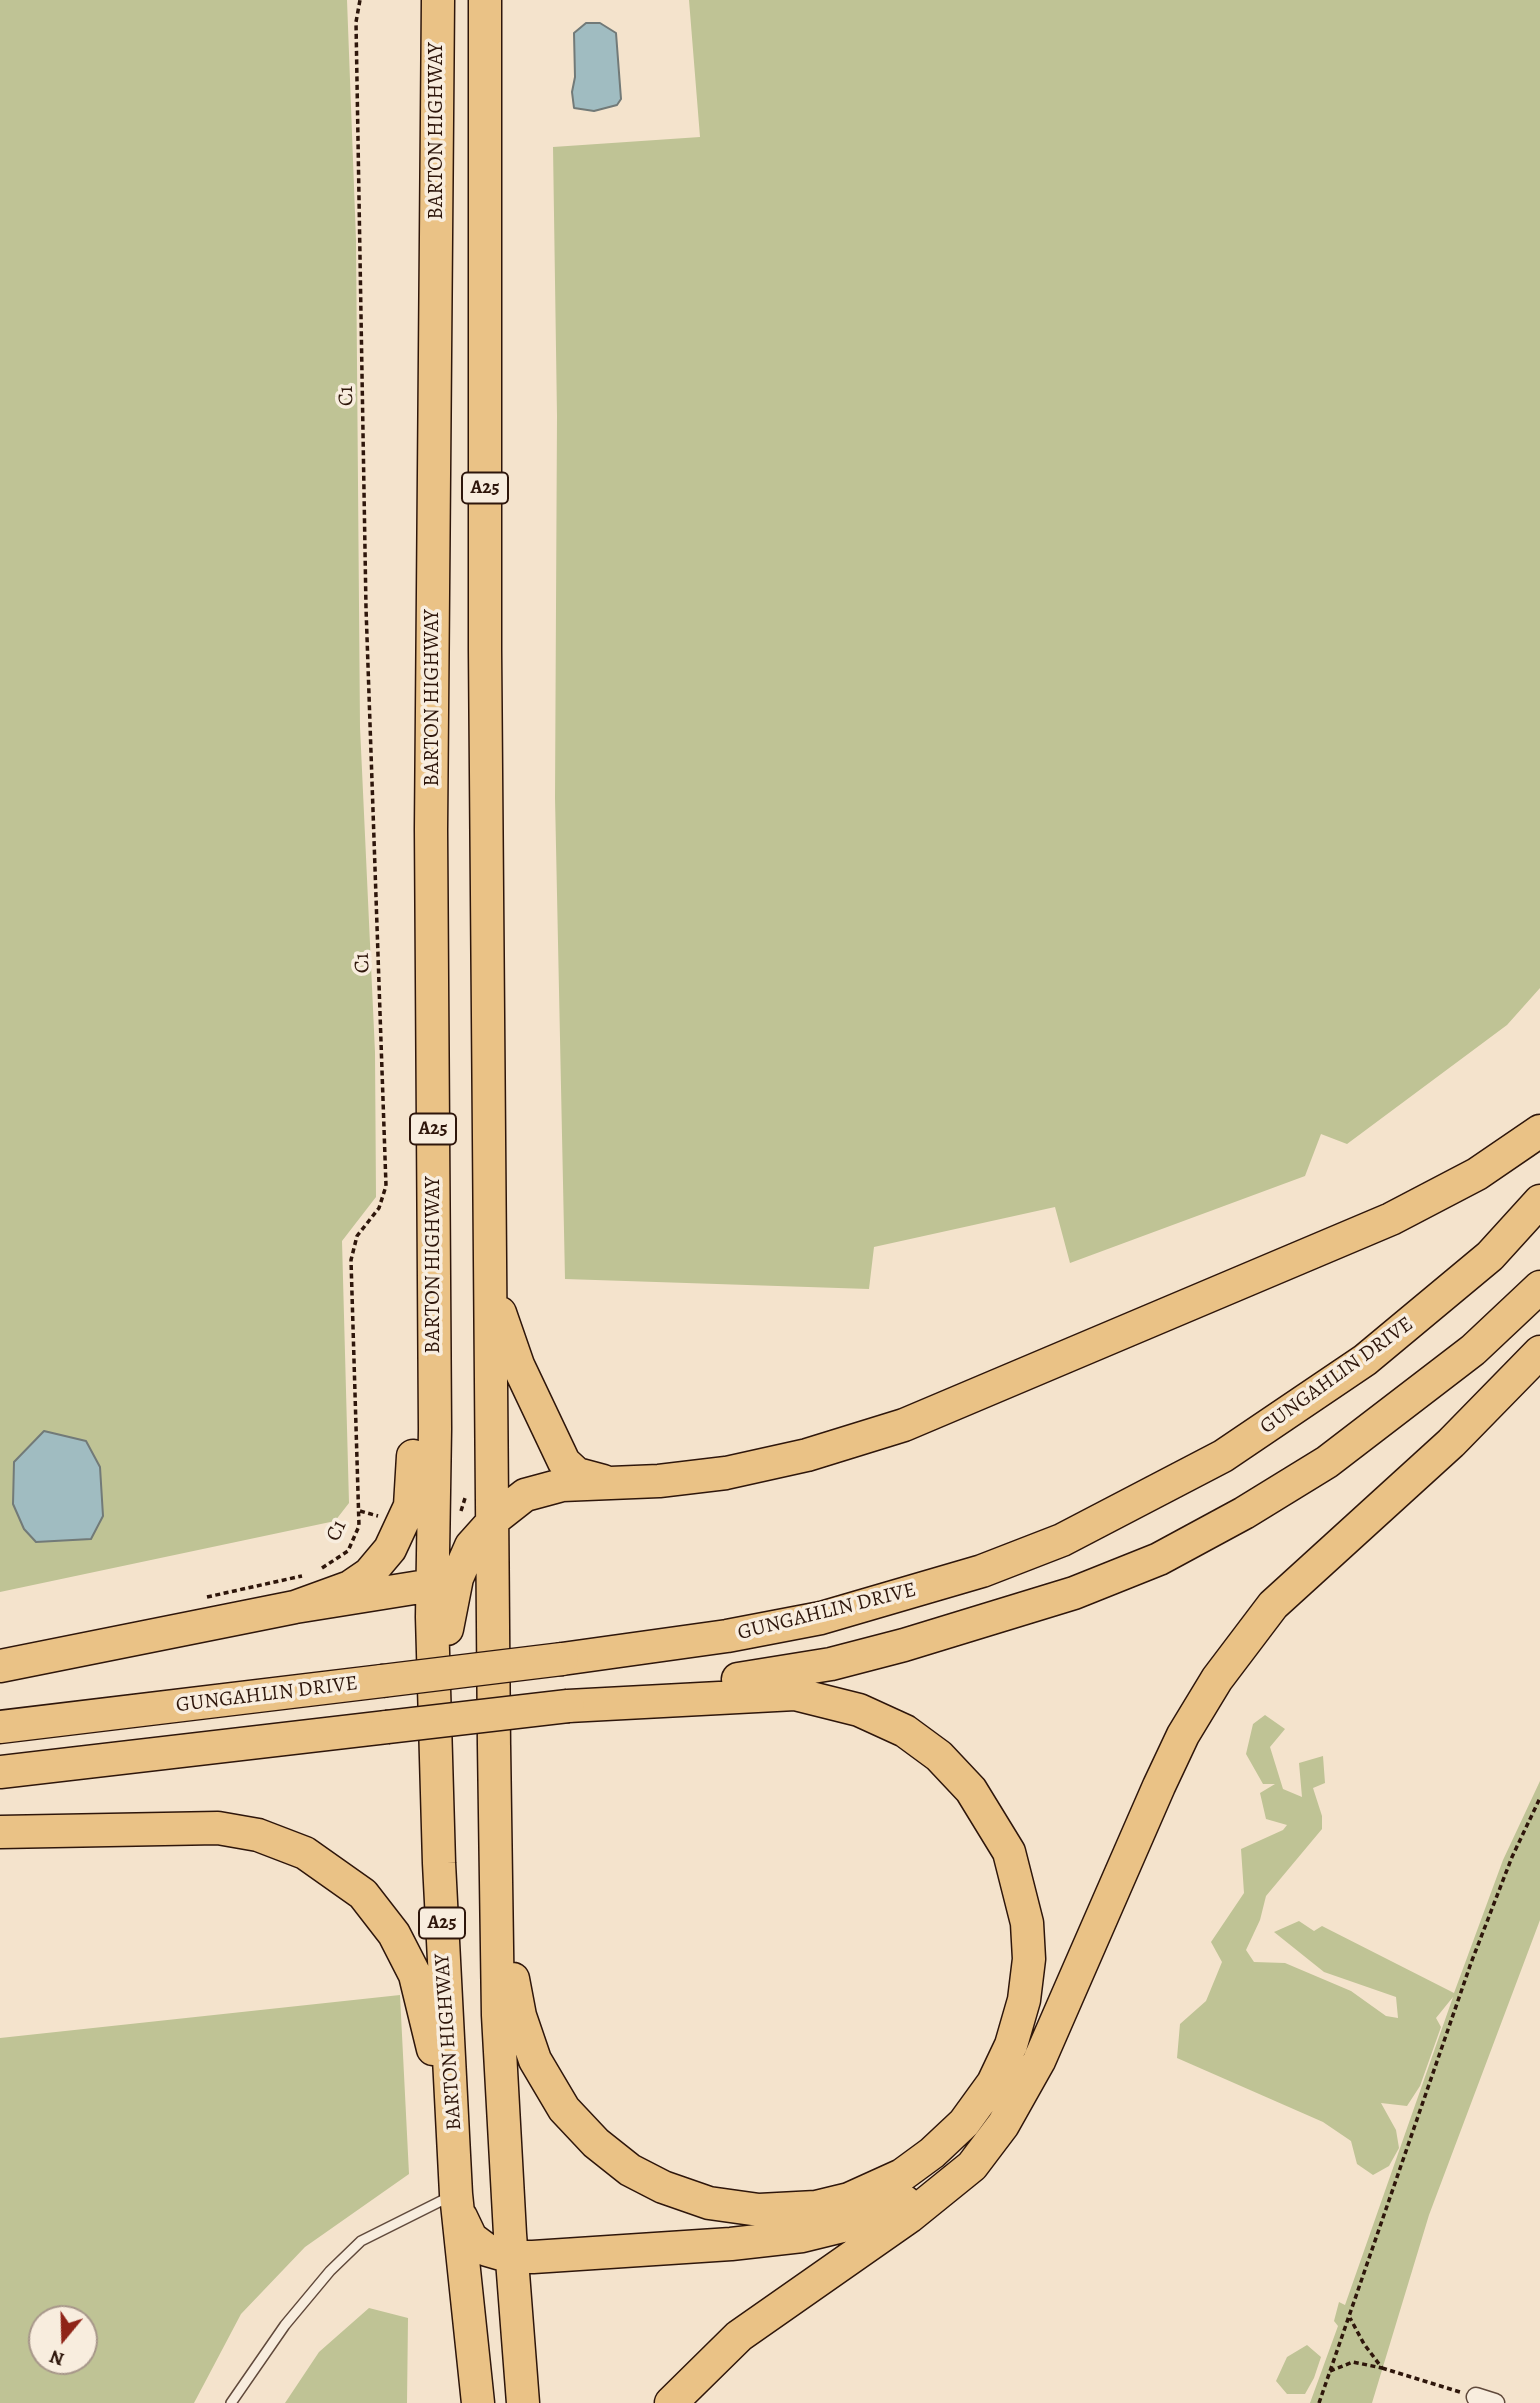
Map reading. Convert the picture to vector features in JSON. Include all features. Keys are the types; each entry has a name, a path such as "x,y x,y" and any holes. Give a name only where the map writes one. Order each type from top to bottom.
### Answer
{"highway":[{"name":"BARTON HIGHWAY","path":"438,0 431,829 444,1588 435,1713 439,1863 458,2202 478,2403"},
{"name":"A25","path":"485,0 485,637 498,2015 511,2257 523,2403"},
{"path":"295,1607 332,1595 358,1582 383,1558 402,1530 412,1494 421,1062 431,829"},
{"path":"444,1588 492,1522 518,1499 544,1489 686,1478 762,1466 904,1425 1391,1219 1477,1174 1540,1131"},
{"name":"GUNGAHLIN DRIVE","path":"0,1727 562,1659 727,1636 821,1618 982,1571 1062,1540 1223,1456 1354,1368 1490,1256 1540,1201"},
{"path":"491,1285 518,1365 564,1462 582,1476 622,1483"},
{"path":"0,1772 568,1706 831,1664 983,1623 1159,1559 1244,1513 1327,1462 1473,1350 1540,1287"},
{"path":"671,2403 739,2336 961,2177 999,2131 1039,2061 1158,1786 1183,1735 1217,1679 1273,1605 1310,1568 1451,1443 1540,1352"},
{"path":"0,1667 295,1607 444,1588 476,1602 493,1633"},
{"path":"494,1745 509,1816 513,1973 520,2016 531,2052 548,2085 565,2109 596,2143 642,2177 685,2196 723,2206 771,2211 816,2207 849,2199 902,2175 932,2153 964,2123 993,2083 1011,2045 1026,1986 1027,1923 1017,1875 999,1833 971,1790 939,1756 905,1731 859,1710 814,1697 768,1694 568,1706"},
{"path":"0,1832 218,1828 275,1840 318,1860 363,1894 401,1944 420,1993 454,2131"},
{"path":"458,2202 462,2224 471,2238 487,2250 511,2257 731,2245 842,2228 886,2212 936,2182 999,2131"}],"street":[{"path":"1476,2397 1494,2403"}],"lane":[{"path":"231,2403 285,2325 330,2272 361,2241 458,2202"}],"path":[{"name":"C1","path":"318,1570 338,1560 351,1547 359,1526 351,1260 356,1236 382,1202 386,1178 366,608 356,22 360,0"},
{"path":"460,1514 467,1492"},
{"path":"360,1511 390,1522 402,1530"},
{"path":"200,1598 307,1575"},
{"path":"1319,2403 1471,1963 1512,1857 1540,1798"},
{"path":"1350,2317 1364,2344 1382,2368"},
{"path":"1330,2371 1353,2362 1382,2368 1476,2397"}],"green space":[{"path":"0,0 347,0 356,240 360,727 375,1052 376,1197 342,1241 349,1503 335,1521 0,1592"},
{"path":"689,0 1540,0 1540,988 1507,1025 1347,1144 1321,1134 1305,1176 1070,1263 1055,1207 874,1247 869,1289 565,1279 555,798 557,416 553,147 700,137"},
{"path":"1265,1715 1285,1729 1270,1747 1283,1789 1302,1797 1299,1763 1323,1756 1325,1783 1313,1788 1322,1816 1322,1829 1266,1896 1260,1920 1246,1950 1254,1962 1285,1963 1351,1991 1386,2016 1398,2018 1396,1997 1324,1972 1274,1932 1299,1921 1314,1931 1322,1926 1454,1993 1503,1860 1540,1781 1540,1920 1429,2215 1372,2403 1310,2403 1338,2326 1334,2321 1339,2302 1345,2305 1453,1997 1436,2018 1441,2027 1420,2086 1407,2106 1381,2103 1396,2130 1399,2148 1389,2166 1373,2175 1357,2164 1351,2141 1323,2122 1177,2058 1180,2024 1206,2001 1222,1962 1211,1942 1244,1893 1241,1849 1283,1830 1287,1825 1266,1819 1260,1793 1275,1784 1263,1784 1246,1754 1253,1724"},
{"path":"400,1995 409,2174 305,2247 241,2314 194,2403 0,2403 0,2038"},
{"path":"369,2308 408,2318 407,2403 285,2403 319,2352"},
{"path":"1307,2345 1321,2357 1314,2378 1305,2394 1287,2394 1276,2381 1287,2357"}],"water":[{"path":"586,23 600,23 616,33 621,99 617,105 594,111 574,108 572,92 575,77 574,33"},
{"path":"44,1431 86,1441 100,1467 103,1516 91,1539 36,1542 24,1529 13,1504 14,1462"}]}
